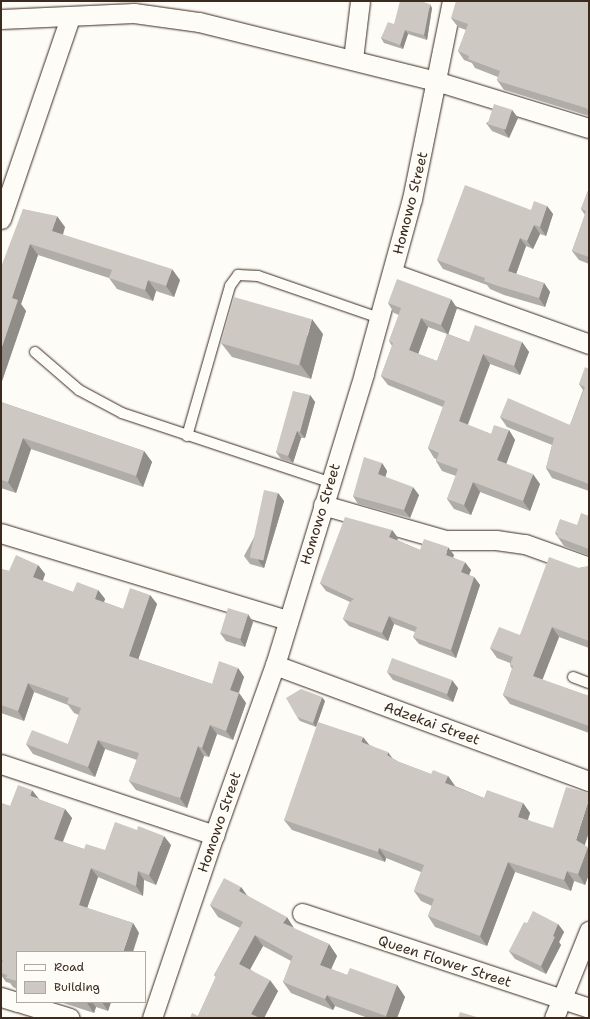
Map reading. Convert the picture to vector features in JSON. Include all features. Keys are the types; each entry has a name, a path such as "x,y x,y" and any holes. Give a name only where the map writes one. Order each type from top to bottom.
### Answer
{"street":[{"path":"353,59 360,1"},
{"name":"Homowo Street","path":"152,1018 214,835 275,665 379,318 419,171 452,1"},
{"path":"1,19 70,17 134,7 353,59 436,81 589,128"},
{"path":"1,219 70,17"},
{"path":"392,273 589,344"},
{"path":"322,505 445,540 496,540 525,544 589,567"},
{"path":"1,533 288,620"},
{"name":"Adzekai Street","path":"275,665 589,781"},
{"path":"1,764 214,835"},
{"name":"Queen Flower Street","path":"302,913 589,1008"},
{"path":"554,1018 560,999 589,931"},
{"path":"1,997 16,1001"},
{"path":"21,1003 70,1018"}],"lane":[{"path":"187,436 230,286 238,275 258,276 379,318"},
{"path":"34,352 79,390 116,410 187,436 330,482"},
{"path":"573,677 589,683"}],"building":[{"path":"400,1 420,1 430,4 424,35 405,30 400,45 381,38 388,22 394,24"},
{"path":"456,1 589,1 589,111 586,108 501,82 497,80 500,71 468,59 469,56 458,51 468,24 451,18"},
{"path":"494,104 512,110 506,130 488,124"},
{"path":"465,185 531,210 534,201 547,206 540,227 534,225 527,241 520,238 508,271 544,283 539,298 484,281 485,278 437,260"},
{"path":"589,188 589,257 572,251 586,211 581,209"},
{"path":"23,209 57,216 52,231 172,269 166,286 148,280 145,290 109,278 112,270 30,244 12,298 18,300 1,350 1,267"},
{"path":"397,279 451,299 441,325 421,318 409,350 437,361 447,334 469,342 475,325 522,342 514,366 483,354 459,421 491,434 494,425 509,430 497,460 533,474 523,501 473,482 464,505 447,499 458,469 436,461 439,453 428,448 445,401 381,376 393,343 389,341 401,308 388,303"},
{"path":"234,297 312,319 299,365 221,343"},
{"path":"585,367 589,369 589,484 546,468 554,438 500,417 508,398 570,425 585,387 579,384"},
{"path":"293,391 310,395 300,432 297,431 288,456 276,452"},
{"path":"1,402 144,451 136,476 23,438 8,482 1,480"},
{"path":"364,457 382,463 378,474 413,487 404,510 353,496"},
{"path":"264,490 278,493 263,560 250,557"},
{"path":"581,513 589,516 589,549 557,537 558,534 555,533 560,519 577,525"},
{"path":"345,517 392,530 389,537 420,550 424,539 448,547 446,555 465,562 461,572 474,577 451,650 413,637 417,627 389,616 382,633 343,619 349,603 354,599 320,583"},
{"path":"16,555 38,565 33,577 73,592 77,582 98,590 95,599 123,609 130,588 150,595 129,656 212,684 219,661 238,668 230,690 239,693 226,731 210,725 202,748 198,746 180,798 129,781 139,753 98,740 88,767 26,744 32,730 68,744 81,708 67,703 69,698 28,683 18,711 1,705 1,569 9,571"},
{"path":"549,557 579,568 589,566 589,641 552,627 533,676 589,696 589,726 503,695 513,666 510,665 513,657 490,648 499,627 520,635"},
{"path":"228,608 248,614 240,639 220,633"},
{"path":"392,658 452,680 447,694 387,672"},
{"path":"301,689 322,697 313,723 297,717 286,698"},
{"path":"318,722 363,737 361,742 388,752 387,755 399,762 431,774 433,770 448,776 445,783 484,798 487,790 523,803 518,817 553,828 566,787 589,793 589,799 576,840 588,847 578,874 567,871 564,880 508,862 480,936 428,916 434,899 414,891 424,865 379,848 378,852 284,820"},
{"path":"18,785 32,790 30,796 65,809 54,839 84,849 86,844 105,850 115,822 137,830 138,826 164,836 149,875 138,871 136,886 91,868 79,905 133,923 123,951 16,951 16,981 6,978 7,975 1,973 3,960 1,959 1,803 10,806"},
{"path":"224,878 241,887 239,891 287,917 283,923 329,944 320,965 347,975 350,968 397,985 386,1016 327,995 325,999 283,982 293,956 255,935 239,964 270,980 251,1014 260,1018 190,1018 192,1013 198,1016 216,976 214,975 243,922 210,905"},
{"path":"533,911 558,924 553,936 555,937 541,966 509,951 524,922 527,923"},
{"path":"460,1012 480,1018 458,1018"}]}
